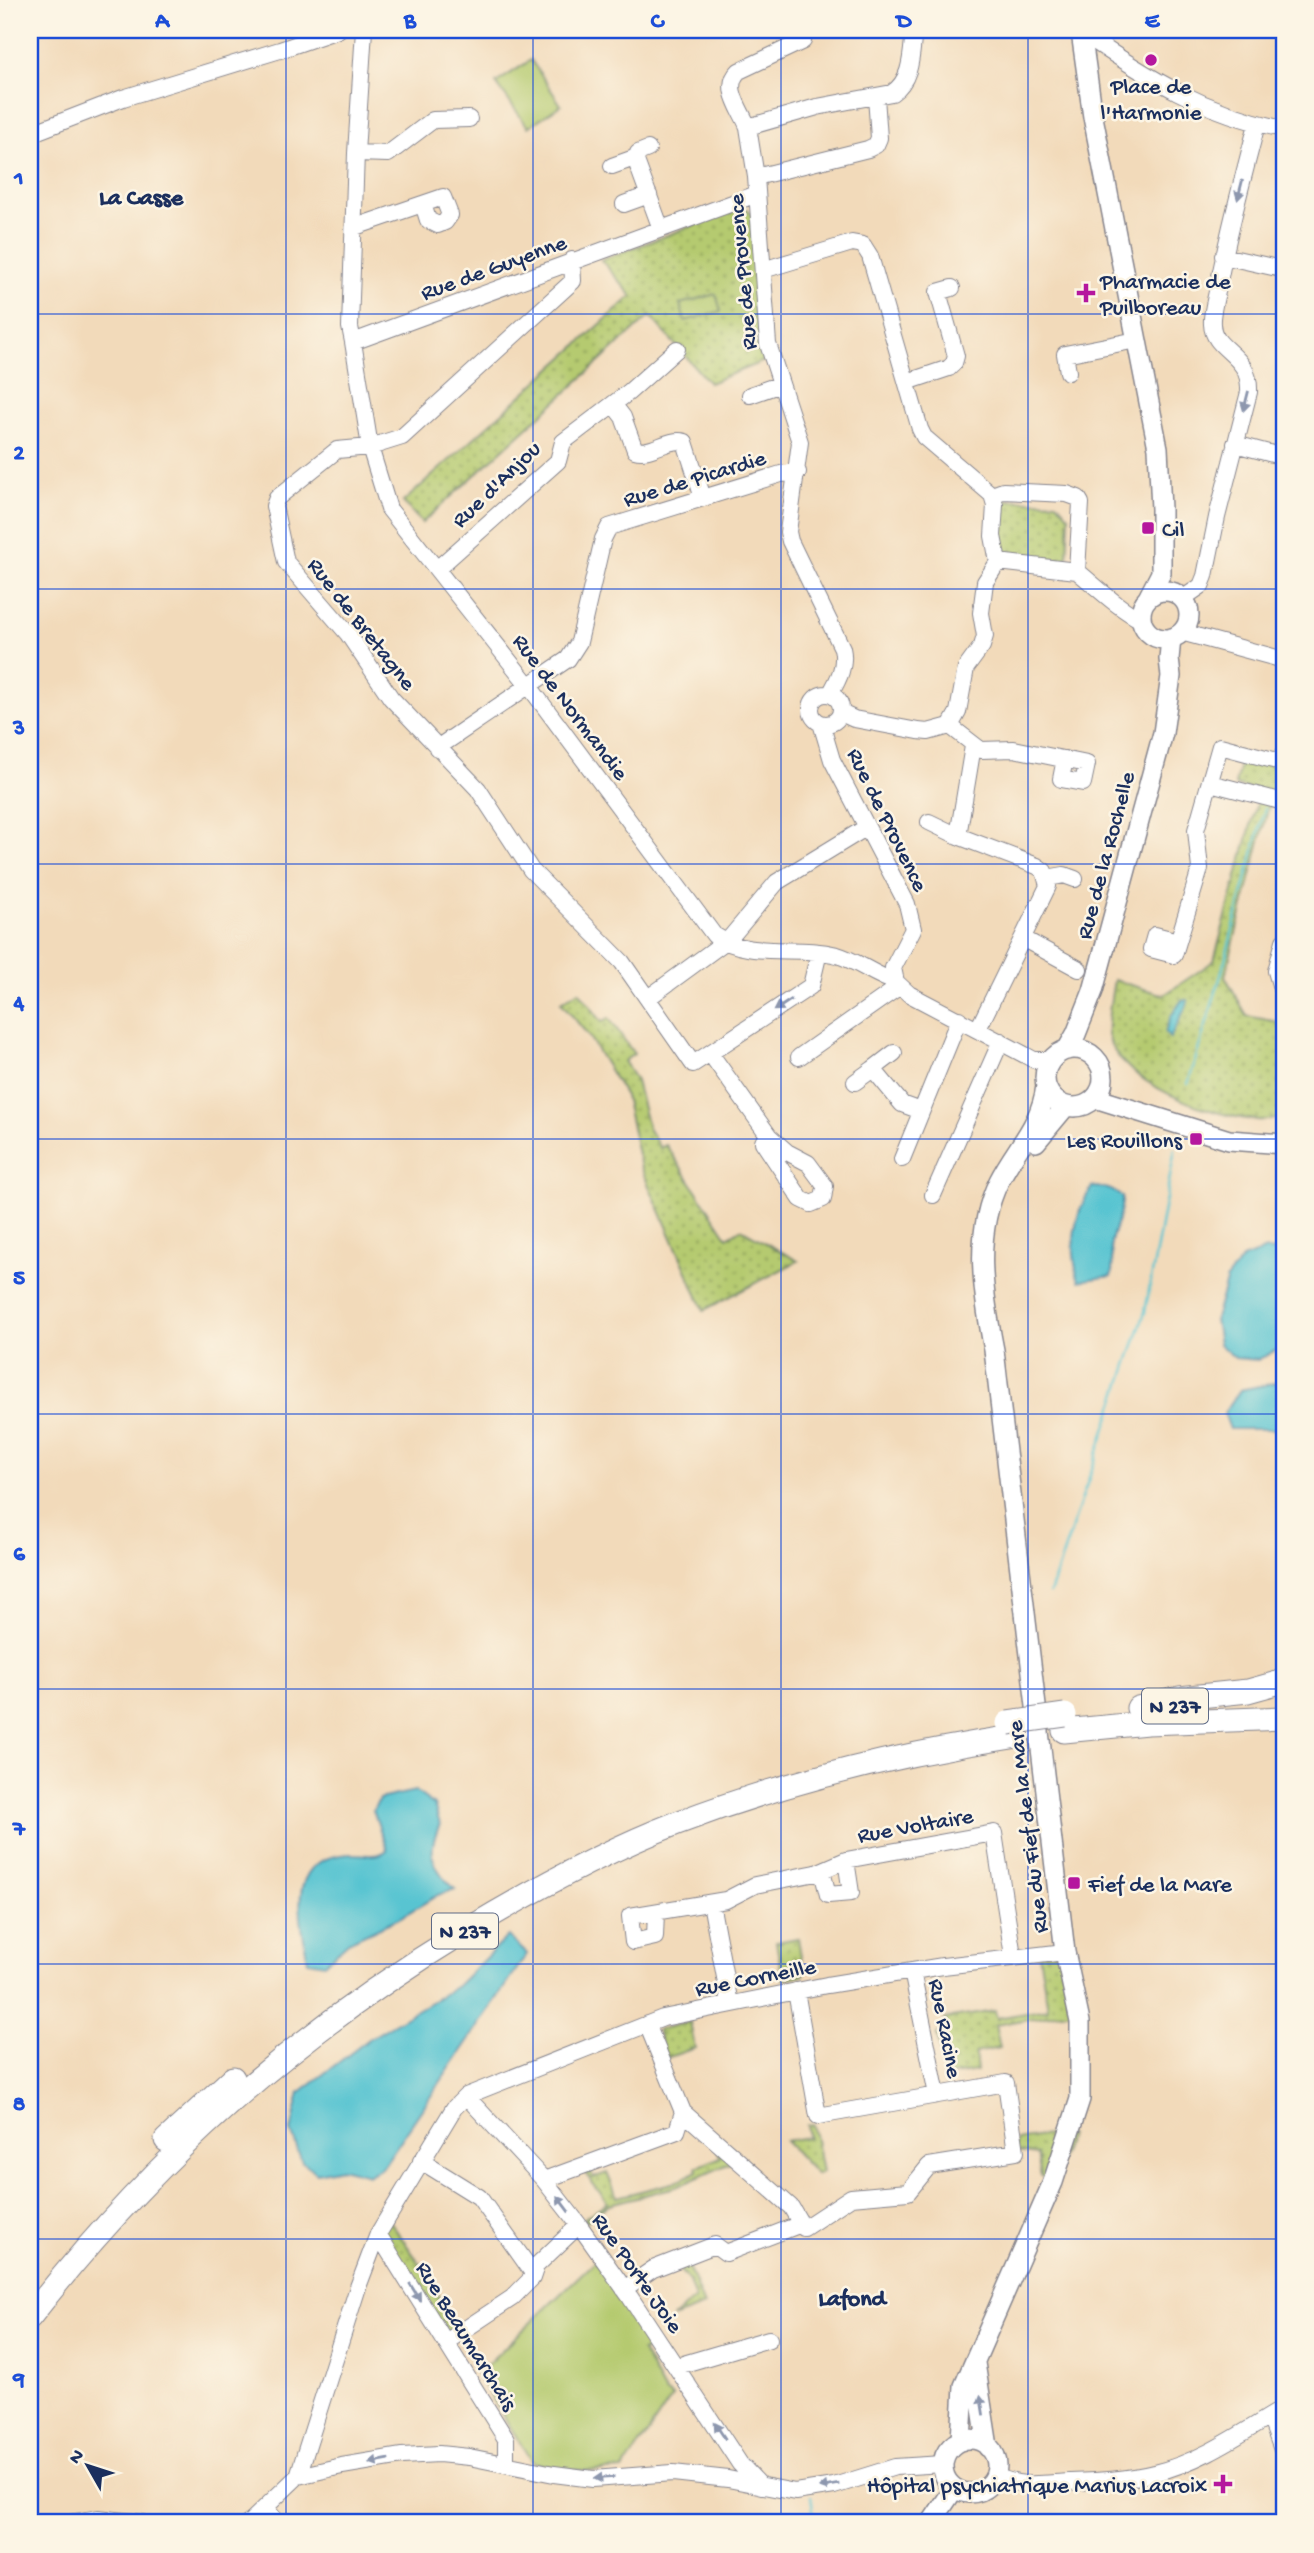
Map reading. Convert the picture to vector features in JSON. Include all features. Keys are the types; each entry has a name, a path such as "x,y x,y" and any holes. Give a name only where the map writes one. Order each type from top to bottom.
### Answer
{"highway":[{"path":"1138,1708 1180,1698 1248,1691 1284,1681"},
{"name":"N 237","path":"30,2291 126,2180 190,2115 301,2022 467,1911 553,1863 633,1826 762,1777 878,1746 1065,1723 1138,1708 1284,1703"},
{"name":"N 237","path":"1065,1723 1284,1718"},
{"path":"1232,1719 1261,1728 1284,1729"},
{"name":"N 237","path":"30,2317 96,2236 138,2190 193,2135 249,2085 368,1993 488,1916 547,1883 616,1850 675,1824 738,1801 850,1768 955,1746 1010,1730"}],"main road":[{"path":"1080,31 1093,117 1158,449 1161,573 1144,608 1148,632 1169,636 1188,616 1161,573"},
{"path":"1144,608 1159,592 1177,596"},
{"name":"Rue de la Rochelle","path":"1049,1067 1076,1034 1093,990 1163,733 1159,654 1169,636"},
{"name":"Rue de la Rochelle","path":"1092,1056 1089,1038 1093,990"},
{"path":"1076,1049 1092,1056 1101,1068 1099,1091 1082,1106 1066,1106 1057,1102 1049,1067 1076,1049"},
{"name":"Rue du Fief de la Mare","path":"961,2441 964,2386 1053,2182 1080,2099 1080,2022 1065,1952 983,1272 984,1228 991,1201 1000,1181 1039,1118 1049,1067"},
{"path":"1099,1091 1151,1114 1229,1140 1284,1144"},
{"name":"Rue du Fief de la Mare","path":"994,1350 992,1254 999,1209 1019,1164 1066,1106"},
{"path":"975,2363 988,2447 996,2460 995,2476 986,2488 978,2492 962,2492 954,2488 945,2478 943,2464 949,2450 961,2441 975,2440 988,2447"},
{"path":"932,2523 954,2488"}],"street":[{"path":"30,134 123,98 338,30"},
{"path":"353,342 350,327 356,153 364,30"},
{"path":"748,127 817,107 892,93 902,84 912,57 914,30"},
{"path":"1080,31 1183,96 1257,124 1284,129"},
{"name":"Rue de Provence","path":"803,40 739,71 732,79 732,92 748,127 756,185 768,344 799,431 798,472 788,522 790,541 844,657 844,666 830,694"},
{"path":"1087,71 1097,60 1113,54"},
{"name":"Rue de Guyenne","path":"353,342 661,229 756,185 868,149 876,145 879,138 876,97"},
{"path":"356,153 388,155 433,120 469,118"},
{"path":"1177,596 1201,586 1205,576 1249,392 1250,379 1245,368 1221,343 1212,325 1223,256 1257,124"},
{"path":"612,166 642,153 649,195 661,229"},
{"path":"624,204 649,195"},
{"path":"355,228 422,204"},
{"path":"763,270 852,243 863,245 870,256 924,437 992,495 995,505 993,536 998,562 985,582 981,613 985,636 982,646 966,668 958,712 950,726 928,732 918,731 854,719 841,713"},
{"path":"1223,256 1277,268 1284,267"},
{"name":"Rue de Bretagne","path":"572,260 573,281 402,436 370,447 337,450 277,498 274,506 286,562 348,634 391,698 478,789 531,870 622,962 693,1064 710,1053"},
{"path":"906,382 949,368 954,363 956,356 938,292 952,288"},
{"path":"1068,372 1065,354 1137,340"},
{"name":"Rue de Normandie","path":"353,342 370,447 389,509 529,686 714,935 725,942"},
{"name":"Rue d'Anjou","path":"437,569 558,461 563,442 614,404 677,349"},
{"path":"750,396 781,384"},
{"path":"614,404 623,417 635,450 643,452 676,441 685,443 703,498"},
{"path":"1235,444 1284,457"},
{"name":"Rue de Picardie","path":"437,748 569,659 575,652 603,539 609,527 781,474 798,472"},
{"path":"992,495 1003,491 1067,494 1078,498 1081,503 1077,571"},
{"path":"998,562 1077,571 1114,604 1144,608"},
{"path":"1169,636 1284,660"},
{"path":"830,694 841,703 841,713 833,722 821,723 814,717 811,706 817,697 830,694"},
{"name":"Rue de Provence","path":"821,723 832,760 907,904 913,929 897,979"},
{"path":"950,726 973,746 989,751 1007,748 1065,759"},
{"path":"958,836 973,746"},
{"path":"1178,941 1182,936 1200,869 1196,830 1220,746 1276,761 1284,754"},
{"path":"1210,783 1284,803"},
{"path":"929,822 1037,866 1044,871 1047,878 1048,886 1024,939 978,1029"},
{"path":"648,998 725,942 776,882 867,827"},
{"path":"1047,878 1064,875 1075,879"},
{"path":"1024,939 1079,969"},
{"path":"1284,941 1276,971 1284,998"},
{"path":"725,942 750,949 819,952 844,958 876,974 897,979 909,994 1049,1067"},
{"path":"769,1136 710,1053 811,986 819,952"},
{"path":"799,1057 897,979"},
{"path":"902,1159 959,1019"},
{"path":"933,1195 1001,1041"},
{"path":"855,1082 894,1053"},
{"path":"873,1069 902,1104 922,1111"},
{"name":"Rue Voltaire","path":"656,1912 726,1900 755,1885 822,1871 846,1860 994,1833 1013,1956"},
{"name":"Rue Voltaire","path":"822,1871 828,1895 851,1893 846,1860"},
{"path":"711,1903 730,2004"},
{"name":"Rue Corneille","path":"466,2096 663,2018 912,1971 1013,1956 1065,1952"},
{"name":"Rue Racine","path":"912,1971 937,2095"},
{"name":"Rue Racine","path":"796,1991 818,2116 1006,2082 1016,2146 929,2166 908,2192 852,2197 804,2228 802,2224"},
{"path":"624,2289 653,2269 715,2245 726,2253 802,2224 791,2207 683,2112 647,2024"},
{"path":"249,2523 298,2476 358,2287 378,2234 454,2108 466,2096"},
{"name":"Rue Porte Joie","path":"466,2096 544,2180 579,2225 677,2366 740,2464 761,2486"},
{"path":"677,2131 683,2112"},
{"path":"544,2180 696,2123"},
{"path":"421,2161 479,2197 533,2273"},
{"path":"446,2342 512,2298 532,2278 536,2266 579,2225"},
{"name":"Rue Beaumarchais","path":"378,2234 506,2439 506,2463"},
{"path":"677,2366 769,2339"},
{"path":"995,2476 1017,2485 1104,2480 1154,2473 1186,2463 1277,2412 1284,2455"},
{"path":"298,2476 402,2456 439,2454 593,2479 673,2473 795,2492 834,2486 895,2467 936,2462 943,2464"},
{"path":"266,2509 278,2523"},
{"path":"69,2523 98,2518 143,2523"}],"green space":[{"path":"531,60 561,105 528,127 496,83"},
{"path":"742,207 752,214 764,361 709,383 650,316 422,523 403,502 632,296 601,260"},
{"path":"716,294 721,311 685,321 680,304"},
{"path":"1002,500 1057,502 1069,516 1067,560 1008,557 999,538"},
{"path":"1242,757 1284,768 1284,798 1235,785"},
{"path":"1258,799 1270,802 1225,976 1247,1016 1284,1023 1284,1118 1264,1120 1217,1112 1170,1094 1129,1068 1115,1052 1108,1035 1114,980 1164,995 1214,961"},
{"path":"579,991 602,1022 609,1018 634,1054 624,1061 636,1081 648,1128 660,1148 666,1145 727,1237 741,1229 798,1261 704,1310 641,1168 625,1096 588,1035 561,1002"},
{"path":"798,1938 804,1975 783,1979 776,1942"},
{"path":"1065,1952 1078,2010 995,2025 1000,2048 975,2053 977,2071 945,2076 937,2034 947,2032 945,2019 995,2011 997,2018 1048,2009 1039,1954"},
{"path":"690,2022 695,2048 666,2058 657,2030"},
{"path":"813,2124 822,2172 816,2174 785,2141 809,2137 807,2125"},
{"path":"1069,2135 1053,2182 1041,2176 1037,2155 1016,2152 1016,2140"},
{"path":"717,2149 733,2162 676,2187 609,2204 585,2222 583,2219 607,2202 585,2173 590,2170 593,2178 607,2173 617,2197 673,2183 698,2171 697,2167 721,2157"},
{"path":"388,2219 432,2284 449,2322 457,2328 446,2342 378,2234"},
{"path":"595,2261 656,2345 642,2351 664,2391 672,2397 623,2470 577,2470 532,2462 477,2374"},
{"path":"687,2263 704,2306 672,2318 695,2299 689,2281 677,2267"}],"water":[{"path":"1182,1000 1188,1000 1187,1005 1170,1038 1165,1033 1171,1016"},
{"path":"1092,1187 1115,1192 1122,1197 1122,1203 1111,1242 1111,1276 1079,1281 1074,1256 1075,1232 1081,1209"},
{"path":"1266,1250 1284,1252 1284,1346 1258,1360 1235,1358 1219,1344 1215,1319 1227,1278 1242,1259"},
{"path":"1284,1381 1284,1429 1230,1429 1224,1413 1240,1390"},
{"path":"415,1791 434,1805 440,1824 433,1843 436,1867 455,1889 438,1895 399,1918 348,1942 324,1964 308,1961 300,1909 301,1892 306,1878 314,1866 329,1858 350,1854 374,1855 387,1850 373,1810 379,1799"},
{"path":"508,1936 527,1954 382,2168 369,2175 341,2168 317,2173 302,2162 291,2131 300,2092 369,2039 457,1986"}],"waterway":[{"path":"1188,1084 1221,975 1265,808"},
{"path":"1050,1593 1145,1312 1175,1149"},
{"path":"811,2496 815,2523"}],"place":[{"name":"Place de l'Harmonie","path":"1151,60"},
{"name":"Pharmacie de Puilboreau","path":"1086,293"},
{"name":"Cil","path":"1148,528"},
{"name":"Les Rouillons","path":"1196,1139"},
{"name":"Fief de la Mare","path":"1074,1883"},
{"name":"Hôpital psychiatrique Marius Lacroix","path":"1223,2484"}],"district":[{"name":"La Casse","path":"141,196"},
{"name":"Lafond","path":"852,2297"}]}
